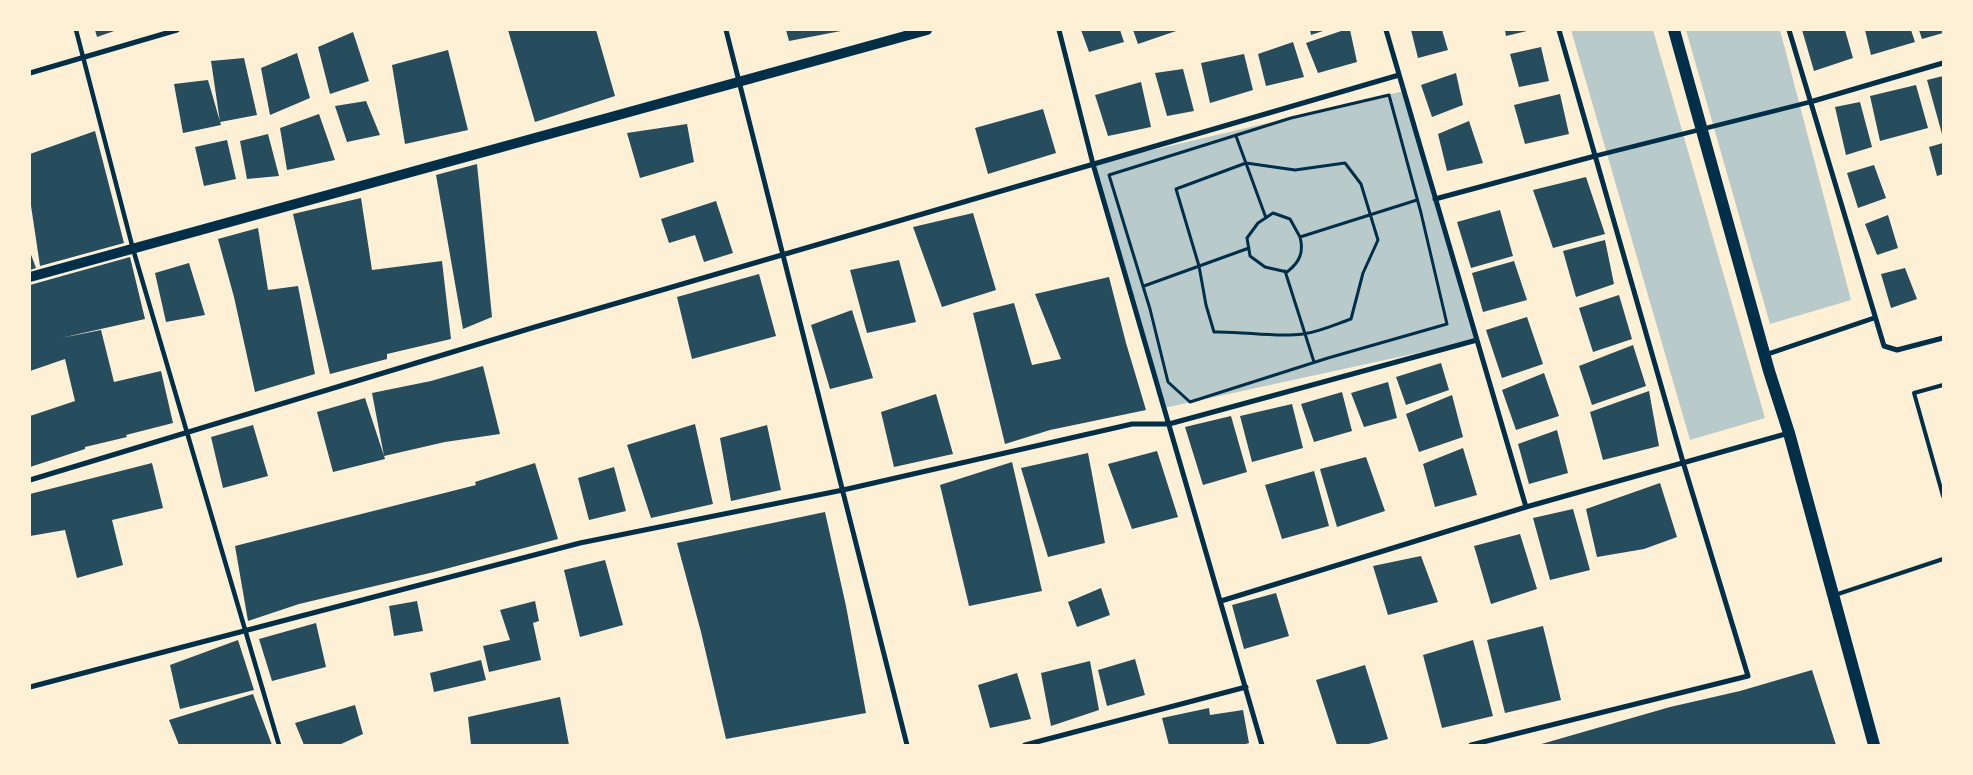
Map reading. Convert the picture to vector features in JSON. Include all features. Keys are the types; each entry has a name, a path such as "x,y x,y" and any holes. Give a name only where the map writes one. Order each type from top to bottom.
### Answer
{"main road":[{"path":"30,278 927,30"},
{"path":"1674,30 1700,129 1789,433 1874,745"}],"street":[{"path":"76,30 133,249 280,745"},
{"path":"30,73 177,30"},
{"path":"726,30 907,745"},
{"path":"1059,30 1093,164 1262,745"},
{"path":"1386,30 1526,507"},
{"path":"1471,745 1748,676 1683,462 1559,30"},
{"path":"1789,30 1874,318 1884,346 1896,350 1943,338"},
{"path":"1435,199 1595,156 1810,102 1943,64"},
{"path":"30,480 535,327 1399,75"},
{"path":"1765,355 1874,318"},
{"path":"30,687 580,543 842,490 1132,424 1169,424 1477,340"},
{"path":"1221,601 1526,507 1789,433"},
{"path":"1026,745 1246,687"}],"lane":[{"path":"1943,385 1914,393 1943,496"},
{"path":"1833,595 1943,559"}],"path":[{"path":"1389,94 1421,213 1446,324 1314,362 1190,402 1168,382 1143,286 1109,175 1291,118 1389,94"},
{"path":"1236,135 1266,218"},
{"path":"1246,163 1295,170 1345,164 1361,184 1371,215 1378,240 1363,273 1351,319 1305,334 1272,335 1242,331 1214,332 1206,305 1199,266 1176,189 1246,163"},
{"path":"1300,238 1417,200"},
{"path":"1273,213 1290,219 1300,238 1303,248 1297,264 1285,271 1265,267 1250,256 1247,238 1258,223 1273,213"},
{"path":"1143,286 1249,248"},
{"path":"1285,271 1314,362"}],"shaded area":[{"path":"1571,30 1653,30 1765,418 1690,440"},
{"path":"1686,30 1780,30 1851,300 1770,324"},
{"path":"1404,91 1477,340 1164,408 1093,164"}],"building":[{"path":"95,30 117,30 97,37"},
{"path":"508,30 596,30 615,96 535,122"},
{"path":"786,30 841,30 841,31 789,41"},
{"path":"1081,30 1120,30 1124,42 1089,52"},
{"path":"1133,30 1179,30 1138,44"},
{"path":"1310,30 1326,30 1311,35"},
{"path":"1344,30 1350,30 1357,62 1318,73 1306,43"},
{"path":"1411,30 1442,30 1448,50 1418,58"},
{"path":"1505,30 1527,30 1527,31 1506,36"},
{"path":"1802,30 1845,30 1853,58 1814,71"},
{"path":"1865,30 1911,30 1915,42 1871,55"},
{"path":"1919,30 1943,30 1943,33 1922,39"},
{"path":"353,32 369,81 330,94 318,47"},
{"path":"1293,42 1304,77 1266,86 1258,54"},
{"path":"1541,47 1549,81 1519,87 1510,54"},
{"path":"448,50 468,130 405,144 392,65"},
{"path":"297,53 310,98 270,115 261,68"},
{"path":"1244,54 1253,90 1210,103 1201,63"},
{"path":"244,58 257,115 220,122 211,61"},
{"path":"1183,69 1194,111 1167,116 1155,73"},
{"path":"1456,73 1463,105 1432,117 1421,85"},
{"path":"1943,76 1943,134 1942,134 1927,80"},
{"path":"208,80 221,125 183,133 174,84"},
{"path":"1141,82 1151,127 1108,136 1095,95"},
{"path":"1916,85 1928,128 1880,141 1870,96"},
{"path":"1560,94 1569,134 1525,144 1514,105"},
{"path":"366,101 380,135 347,142 335,106"},
{"path":"1860,102 1872,147 1846,155 1835,107"},
{"path":"1043,109 1056,153 988,174 975,128"},
{"path":"319,114 335,160 287,170 280,128"},
{"path":"1469,121 1483,163 1447,171 1438,134"},
{"path":"687,124 694,162 640,178 627,133"},
{"path":"95,131 124,243 40,266 30,199 30,154"},
{"path":"268,134 279,176 247,179 240,141"},
{"path":"227,140 236,179 204,186 195,147"},
{"path":"1943,143 1943,174 1937,176 1929,147"},
{"path":"477,164 492,317 463,329 436,175"},
{"path":"1874,165 1886,198 1858,208 1847,173"},
{"path":"1586,177 1605,234 1553,248 1533,190"},
{"path":"361,198 372,270 442,261 451,339 387,354 387,359 330,374 293,214"},
{"path":"716,201 733,253 704,262 695,235 669,243 661,219"},
{"path":"1500,210 1513,256 1471,268 1457,222"},
{"path":"973,213 996,290 942,307 913,227"},
{"path":"1888,215 1898,248 1877,255 1865,224"},
{"path":"258,228 268,290 298,286 315,374 255,392 234,297 218,239"},
{"path":"1605,240 1614,284 1576,297 1563,251"},
{"path":"30,252 36,268 30,270"},
{"path":"130,257 145,319 61,338 101,330 114,382 161,371 173,423 85,447 85,449 30,467 30,416 75,401 65,359 30,371 30,285"},
{"path":"899,260 916,322 867,333 850,270"},
{"path":"1514,261 1527,300 1483,312 1472,273"},
{"path":"189,263 205,315 166,322 155,273"},
{"path":"1905,268 1917,299 1891,308 1881,274"},
{"path":"759,274 776,336 692,359 677,297"},
{"path":"1109,277 1146,410 1050,430 1005,444 973,313 1014,303 1032,365 1061,359 1035,294"},
{"path":"1619,295 1632,339 1593,352 1579,308"},
{"path":"852,310 873,378 830,389 811,325"},
{"path":"1527,317 1543,364 1502,378 1486,330"},
{"path":"1633,345 1646,386 1592,405 1579,366"},
{"path":"1441,363 1449,390 1406,405 1396,377"},
{"path":"483,366 500,434 445,442 384,456 372,393 431,381"},
{"path":"1544,373 1559,416 1516,430 1502,390"},
{"path":"1388,382 1397,418 1364,427 1351,393"},
{"path":"1649,391 1659,446 1603,460 1590,412"},
{"path":"1342,392 1352,431 1314,442 1301,404"},
{"path":"936,394 953,454 894,467 881,412"},
{"path":"1452,395 1463,437 1419,452 1406,414"},
{"path":"365,398 385,459 333,472 317,412"},
{"path":"1292,404 1303,448 1252,462 1240,416"},
{"path":"1231,416 1247,472 1203,485 1185,427"},
{"path":"695,424 713,504 651,518 627,445"},
{"path":"253,425 268,476 223,488 211,437"},
{"path":"767,425 781,490 731,501 720,438"},
{"path":"1557,430 1568,473 1529,484 1518,444"},
{"path":"1463,448 1477,495 1435,507 1423,464"},
{"path":"1157,451 1178,517 1132,529 1108,464"},
{"path":"1088,453 1105,543 1048,557 1021,468"},
{"path":"1366,457 1385,511 1337,527 1320,469"},
{"path":"1012,462 1042,591 969,606 940,485"},
{"path":"152,463 163,508 112,520 123,565 77,578 65,530 30,536 30,494"},
{"path":"535,463 558,539 434,572 299,604 248,621 235,546 476,485 475,482"},
{"path":"614,467 626,511 589,520 578,478"},
{"path":"1314,471 1329,526 1282,539 1265,485"},
{"path":"1660,483 1677,537 1644,549 1597,557 1586,509"},
{"path":"1573,509 1590,570 1550,580 1533,518"},
{"path":"825,512 846,606 866,713 726,739 701,632 677,543"},
{"path":"1520,534 1537,589 1491,604 1474,546"},
{"path":"1421,556 1438,602 1388,615 1373,566"},
{"path":"605,560 623,625 580,637 564,570"},
{"path":"1101,588 1110,615 1077,627 1068,602"},
{"path":"1276,593 1289,636 1244,649 1232,605"},
{"path":"417,601 423,631 394,636 389,606"},
{"path":"535,601 539,621 533,623 541,660 489,672 483,646 510,640 500,610"},
{"path":"316,623 326,667 272,681 259,639"},
{"path":"1543,626 1561,700 1505,713 1487,640"},
{"path":"238,640 254,690 180,709 170,665"},
{"path":"1473,640 1493,716 1442,728 1423,655"},
{"path":"1135,659 1145,695 1107,706 1098,670"},
{"path":"481,660 486,680 434,692 430,673"},
{"path":"1090,661 1099,710 1051,726 1041,673"},
{"path":"1365,665 1388,739 1365,745 1337,745 1316,680"},
{"path":"1812,670 1836,745 1538,745 1670,707 1740,691"},
{"path":"1017,673 1031,719 990,728 978,685"},
{"path":"253,694 272,745 179,745 169,720"},
{"path":"560,697 569,745 471,745 468,717"},
{"path":"355,705 363,734 339,745 304,745 295,723"},
{"path":"1209,708 1210,715 1243,710 1249,743 1243,745 1169,745 1162,718"}]}
